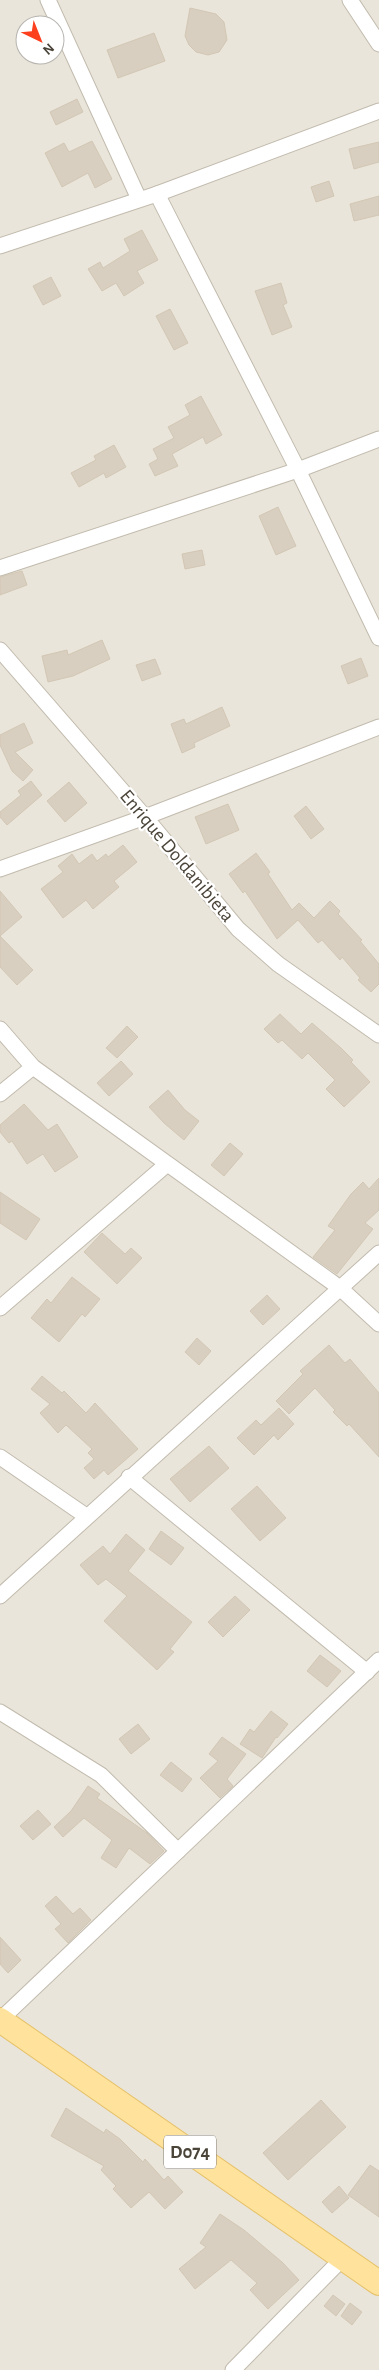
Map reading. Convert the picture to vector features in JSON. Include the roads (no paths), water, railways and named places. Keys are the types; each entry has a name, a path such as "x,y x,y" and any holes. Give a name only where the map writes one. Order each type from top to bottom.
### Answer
{"main road":[{"name":"D074","path":"0,2020 343,2258 378,2280"}],"street":[{"path":"48,0 139,199"},
{"path":"350,0 379,44"},
{"path":"0,246 157,194 379,111"},
{"path":"157,194 298,470 379,638"},
{"path":"0,568 298,470 379,438"},
{"name":"Enrique Doldanibieta","path":"0,650 145,817 238,929 278,964 379,1035"},
{"path":"0,869 145,817 379,727"},
{"path":"0,1029 33,1067 340,1288 379,1324"},
{"path":"2,1088 33,1067"},
{"path":"0,1308 166,1164"},
{"path":"0,1596 129,1477 379,1253"},
{"path":"0,1457 86,1516"},
{"path":"129,1477 367,1672"},
{"path":"0,2020 379,1660"},
{"path":"0,1712 101,1775 178,1851"},
{"path":"233,2370 343,2258"}]}
